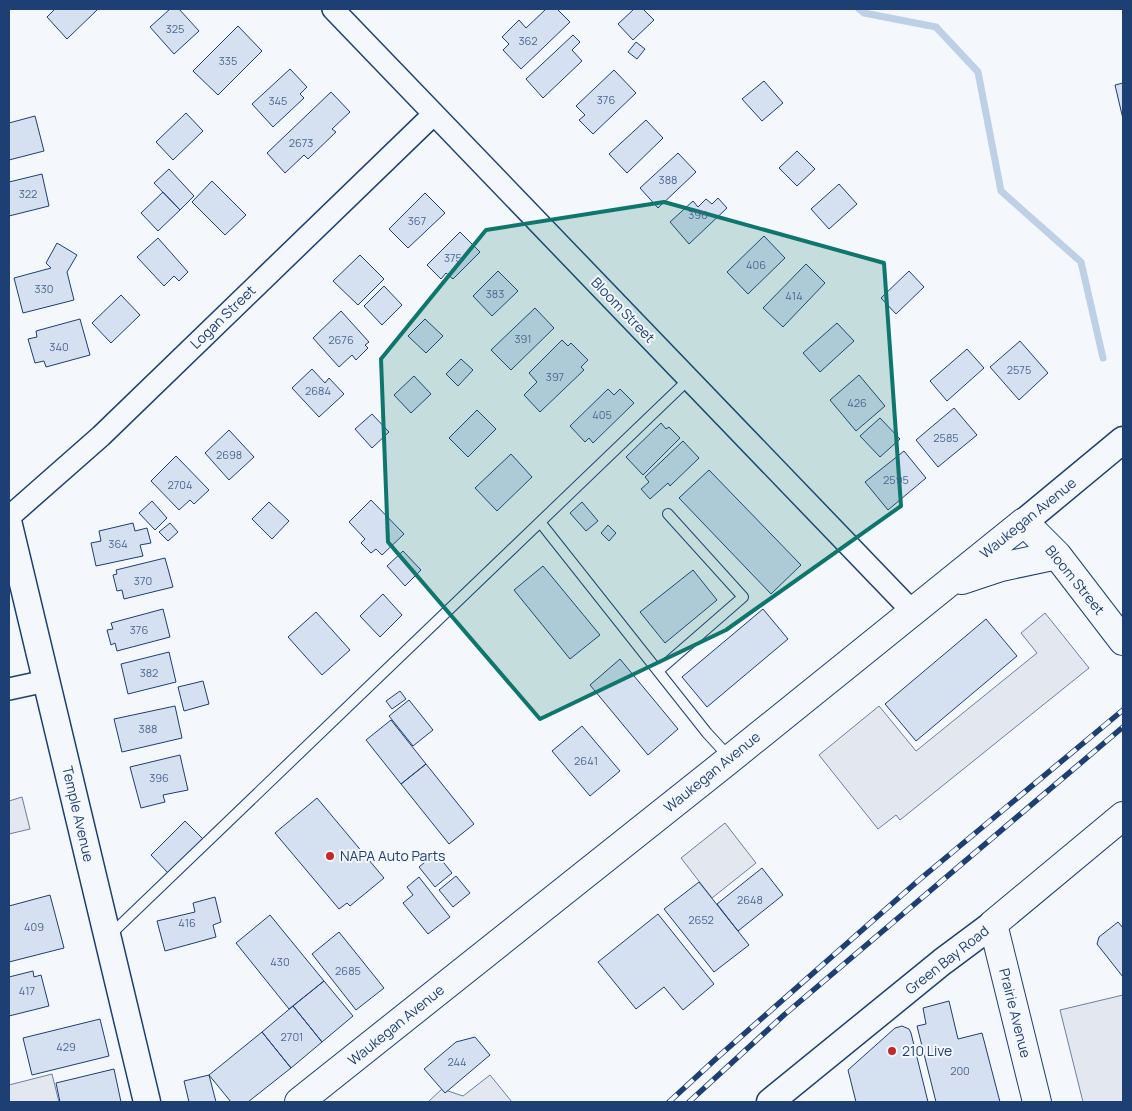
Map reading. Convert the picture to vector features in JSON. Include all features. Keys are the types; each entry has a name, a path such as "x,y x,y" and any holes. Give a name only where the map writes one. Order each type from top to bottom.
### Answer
{"main road":[{"name":"Waukegan Avenue","path":"299,1102 1024,522"},
{"name":"Bloom Street","path":"1024,522 1057,555 1123,641"},
{"path":"936,592 964,579 1001,567 1057,555"},
{"name":"Green Bay Road","path":"993,924 1123,816"},
{"name":"Prairie Avenue","path":"993,924 1037,1102"}],"street":[{"name":"Bloom Street","path":"333,9 912,612"},
{"name":"Logan Street","path":"9,517 101,436 434,114"},
{"name":"Waukegan Avenue","path":"1024,522 1123,440"},
{"name":"Temple Avenue","path":"9,525 147,1102"},
{"path":"9,690 46,681"},
{"name":"Green Bay Road","path":"770,1102 942,962 993,924"}],"lane":[{"path":"108,938 689,379"},
{"path":"658,671 743,597 668,514"},
{"path":"540,522 707,733 730,759"}],"highlighted area":[{"path":"664,202 884,263 901,506 726,630 540,719 388,542 381,359 486,230"}],"shaded area":[{"path":"1045,613 1089,668 900,820 896,815 878,829 819,755 879,706 916,751 1037,653 1021,633"},
{"path":"22,797 30,829 9,834 9,801"},
{"path":"725,823 756,863 712,898 681,858"},
{"path":"1123,995 1123,1102 1083,1102 1060,1010"},
{"path":"52,1074 59,1102 9,1102 9,1085"},
{"path":"490,1075 512,1102 428,1102 442,1089 463,1096"}],"building":[{"path":"55,9 97,10 67,39 47,17"},
{"path":"170,9 179,9 199,31 174,54 150,27"},
{"path":"546,9 557,9 570,22 521,69 503,50 509,44 502,37 519,20 526,28"},
{"path":"634,9 643,9 654,20 633,40 618,24"},
{"path":"238,26 262,51 218,95 193,71"},
{"path":"573,35 580,42 572,50 582,61 543,98 526,79"},
{"path":"636,42 645,49 637,59 628,52"},
{"path":"290,69 307,87 300,94 304,98 273,127 252,104"},
{"path":"614,70 636,93 593,134 579,120 585,115 576,106"},
{"path":"764,81 783,103 762,121 742,99"},
{"path":"1123,83 1123,119 1115,85"},
{"path":"331,92 350,112 332,129 336,132 308,159 304,155 285,173 267,153"},
{"path":"186,113 203,131 173,160 156,142"},
{"path":"35,116 44,151 9,160 9,123"},
{"path":"646,120 663,138 627,173 609,154"},
{"path":"797,151 815,169 797,186 779,168"},
{"path":"678,153 696,172 658,208 640,188"},
{"path":"169,169 194,196 180,210 154,183"},
{"path":"42,174 49,206 9,216 9,182"},
{"path":"212,181 246,215 225,235 192,202"},
{"path":"839,184 857,204 829,229 811,209"},
{"path":"163,192 180,210 158,231 141,213"},
{"path":"425,193 445,213 408,248 389,229"},
{"path":"718,198 727,208 689,244 670,222 693,201 698,207 706,199 712,204"},
{"path":"460,232 480,252 453,279 446,273 441,279 427,265"},
{"path":"764,236 785,258 748,294 727,272"},
{"path":"158,238 188,272 179,281 174,276 164,286 137,257"},
{"path":"57,243 77,255 67,272 74,300 23,313 14,278 51,268 46,263"},
{"path":"360,255 384,279 358,305 333,281"},
{"path":"806,264 825,283 783,327 763,308"},
{"path":"498,271 518,291 492,316 473,296"},
{"path":"909,271 924,287 896,314 881,298"},
{"path":"384,286 402,305 382,325 364,306"},
{"path":"121,295 140,315 111,343 92,323"},
{"path":"535,308 554,328 511,370 491,350"},
{"path":"341,311 369,342 365,345 368,348 356,360 352,355 339,367 313,338"},
{"path":"80,319 90,355 46,367 44,361 35,363 28,339 37,337 36,331"},
{"path":"425,319 443,336 426,353 408,336"},
{"path":"837,323 854,341 820,372 803,353"},
{"path":"562,340 568,346 571,343 588,360 581,367 584,370 540,412 524,395 537,382 529,373"},
{"path":"1020,341 1048,373 1019,400 990,367"},
{"path":"967,349 984,368 947,401 930,381"},
{"path":"461,359 473,370 458,386 446,374"},
{"path":"312,369 325,383 329,378 344,394 319,417 292,388"},
{"path":"859,375 885,406 856,431 830,400"},
{"path":"414,376 431,394 411,413 394,395"},
{"path":"608,389 614,395 620,389 634,403 593,443 589,438 585,442 570,426"},
{"path":"954,408 977,435 938,467 916,440"},
{"path":"477,410 496,429 468,457 449,438"},
{"path":"372,414 389,432 372,448 355,429"},
{"path":"880,418 900,439 880,457 860,436"},
{"path":"661,423 666,429 669,427 680,438 643,475 626,457"},
{"path":"229,430 254,457 229,480 205,453"},
{"path":"683,441 699,458 670,486 668,483 650,499 641,489 649,482 645,477"},
{"path":"904,451 926,478 888,510 865,482"},
{"path":"511,454 532,477 497,511 475,488"},
{"path":"176,456 209,490 194,504 190,500 179,510 151,481"},
{"path":"709,470 801,565 771,594 679,498"},
{"path":"371,500 404,534 382,555 376,549 371,553 361,543 365,539 349,522"},
{"path":"152,501 167,518 155,530 139,513"},
{"path":"269,502 289,521 272,539 252,519"},
{"path":"582,502 598,521 586,531 570,513"},
{"path":"133,523 135,531 147,528 151,543 140,545 143,556 96,566 91,543 101,541 99,531"},
{"path":"170,523 178,532 168,541 159,532"},
{"path":"608,525 616,533 609,541 601,533"},
{"path":"403,551 421,570 405,586 387,566"},
{"path":"165,558 173,587 124,599 122,590 117,591 113,575 117,574 116,570"},
{"path":"543,566 600,635 570,659 514,590"},
{"path":"693,570 717,600 665,643 640,612"},
{"path":"383,594 402,615 380,637 360,616"},
{"path":"163,609 170,637 117,651 115,643 111,645 107,630 113,629 111,623"},
{"path":"763,609 788,639 707,707 682,677"},
{"path":"316,612 350,650 322,675 288,637"},
{"path":"986,619 1017,656 916,741 885,704"},
{"path":"169,652 176,682 128,694 121,664"},
{"path":"620,659 678,729 648,755 590,685"},
{"path":"203,681 209,704 184,711 178,687"},
{"path":"400,691 406,699 392,709 386,701"},
{"path":"409,700 433,730 413,746 389,716"},
{"path":"175,706 182,738 122,752 114,719"},
{"path":"391,720 426,764 401,784 366,740"},
{"path":"582,726 620,771 590,796 552,751"},
{"path":"180,755 188,790 163,795 165,802 141,808 130,767"},
{"path":"426,764 474,824 449,844 401,784"},
{"name":"NAPA Auto Parts","path":"317,798 384,878 350,906 347,903 339,909 275,833"},
{"path":"185,821 203,839 168,873 151,855"},
{"path":"436,853 452,873 435,887 419,867"},
{"path":"762,868 783,895 738,931 717,904"},
{"path":"456,876 470,893 453,907 439,890"},
{"path":"419,877 450,917 428,934 403,903 413,895 407,887"},
{"path":"699,882 749,945 714,972 664,909"},
{"path":"50,895 64,948 9,962 9,906"},
{"path":"215,897 221,922 213,925 216,937 165,951 157,921 195,912 193,903"},
{"path":"658,914 714,984 683,1010 664,987 636,1009 598,962"},
{"path":"270,915 324,981 289,1009 236,943"},
{"path":"1118,922 1123,928 1123,977 1097,944 1099,937"},
{"path":"339,932 384,988 356,1010 312,954"},
{"path":"33,971 34,977 41,975 49,1006 9,1016 9,977"},
{"path":"324,981 353,1016 322,1042 293,1006"},
{"path":"949,1001 958,1039 982,1033 1000,1102 936,1102 917,1026 926,1024 923,1008"},
{"path":"293,1006 322,1042 291,1068 262,1032"},
{"path":"100,1019 109,1056 32,1075 23,1038"},
{"name":"210 Live","path":"902,1026 909,1029 911,1033 928,1102 856,1102 848,1070 895,1028"},
{"path":"262,1032 291,1068 248,1102 231,1102 209,1075"},
{"path":"475,1037 490,1055 445,1093 424,1069 456,1042"},
{"path":"114,1069 121,1102 60,1102 56,1083"},
{"path":"209,1075 216,1102 189,1102 184,1081"}],"waterway":[{"path":"859,9 864,13 936,27 978,72 1001,191 1081,262 1103,358"}],"railway":[{"path":"669,1102 919,880 1123,710"},
{"path":"689,1102 784,1015 1123,727"}],"place":[{"name":"NAPA Auto Parts","path":"330,856"},
{"name":"210 Live","path":"892,1051"}]}
